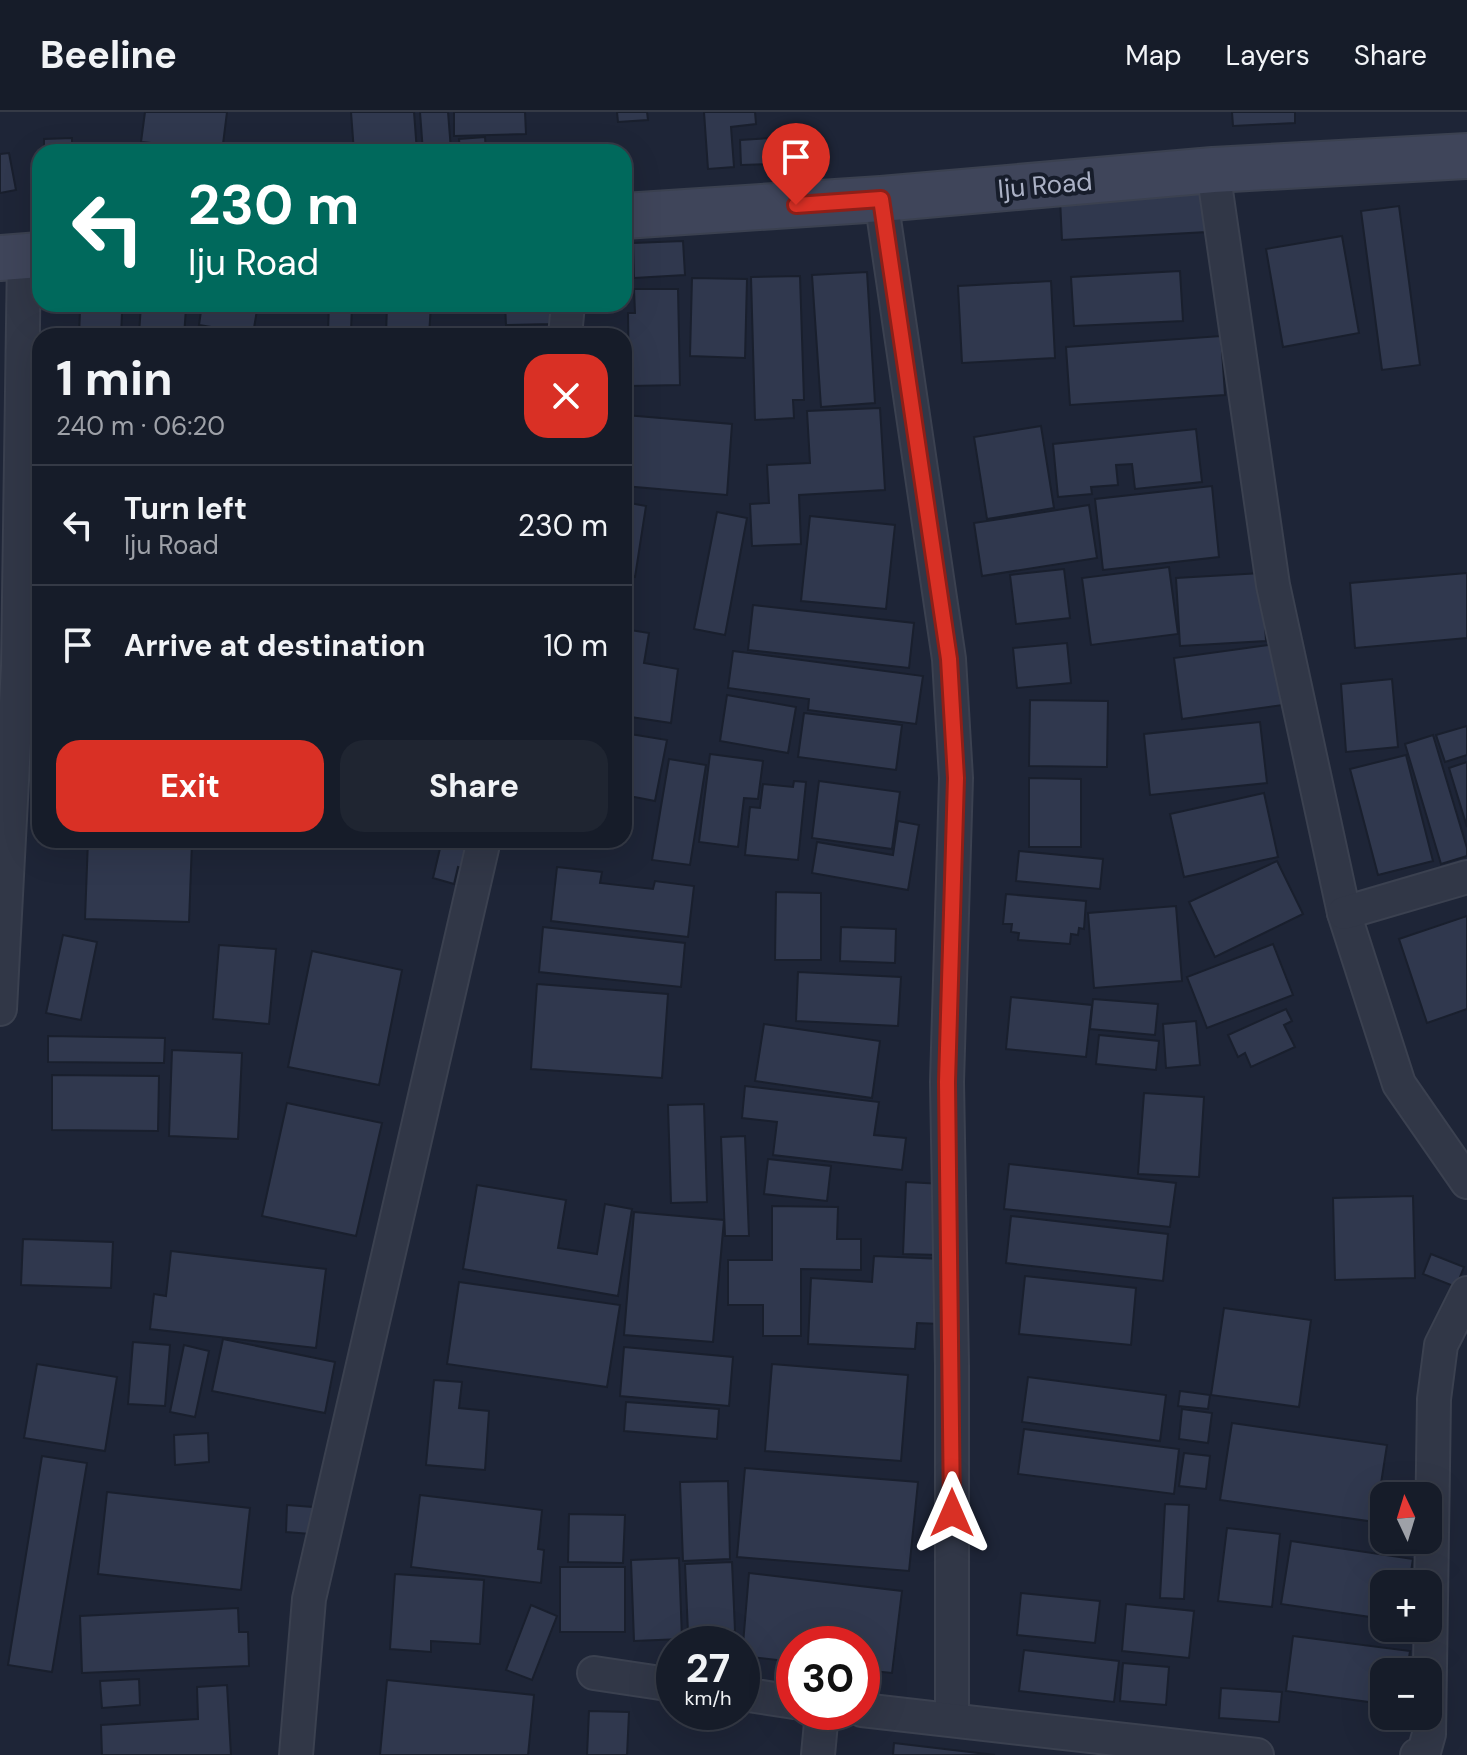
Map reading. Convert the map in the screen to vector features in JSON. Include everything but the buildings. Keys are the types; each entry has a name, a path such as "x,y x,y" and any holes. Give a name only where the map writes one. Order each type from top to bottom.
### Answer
{"main road":[{"name":"Iju Road","path":"632,215 881,199 1213,170 1467,156"}],"street":[{"path":"1213,170 1273,585 1344,913 1399,1084 1467,1182"},
{"path":"881,199 949,659 956,778 947,1082 952,1366 952,1720"},
{"path":"0,1009 18,666 21,257"},
{"path":"296,1755 309,1599 482,848"},
{"path":"1344,913 1467,877"},
{"path":"1417,1755 1424,1752 1429,1734 1434,1399 1441,1345 1467,1293"},
{"path":"594,1673 656,1682"},
{"path":"880,1712 1257,1755"},
{"path":"818,1755 820,1730"}],"route":[{"path":"796,205 881,199 949,659 956,778 947,1082 952,1513"}]}
